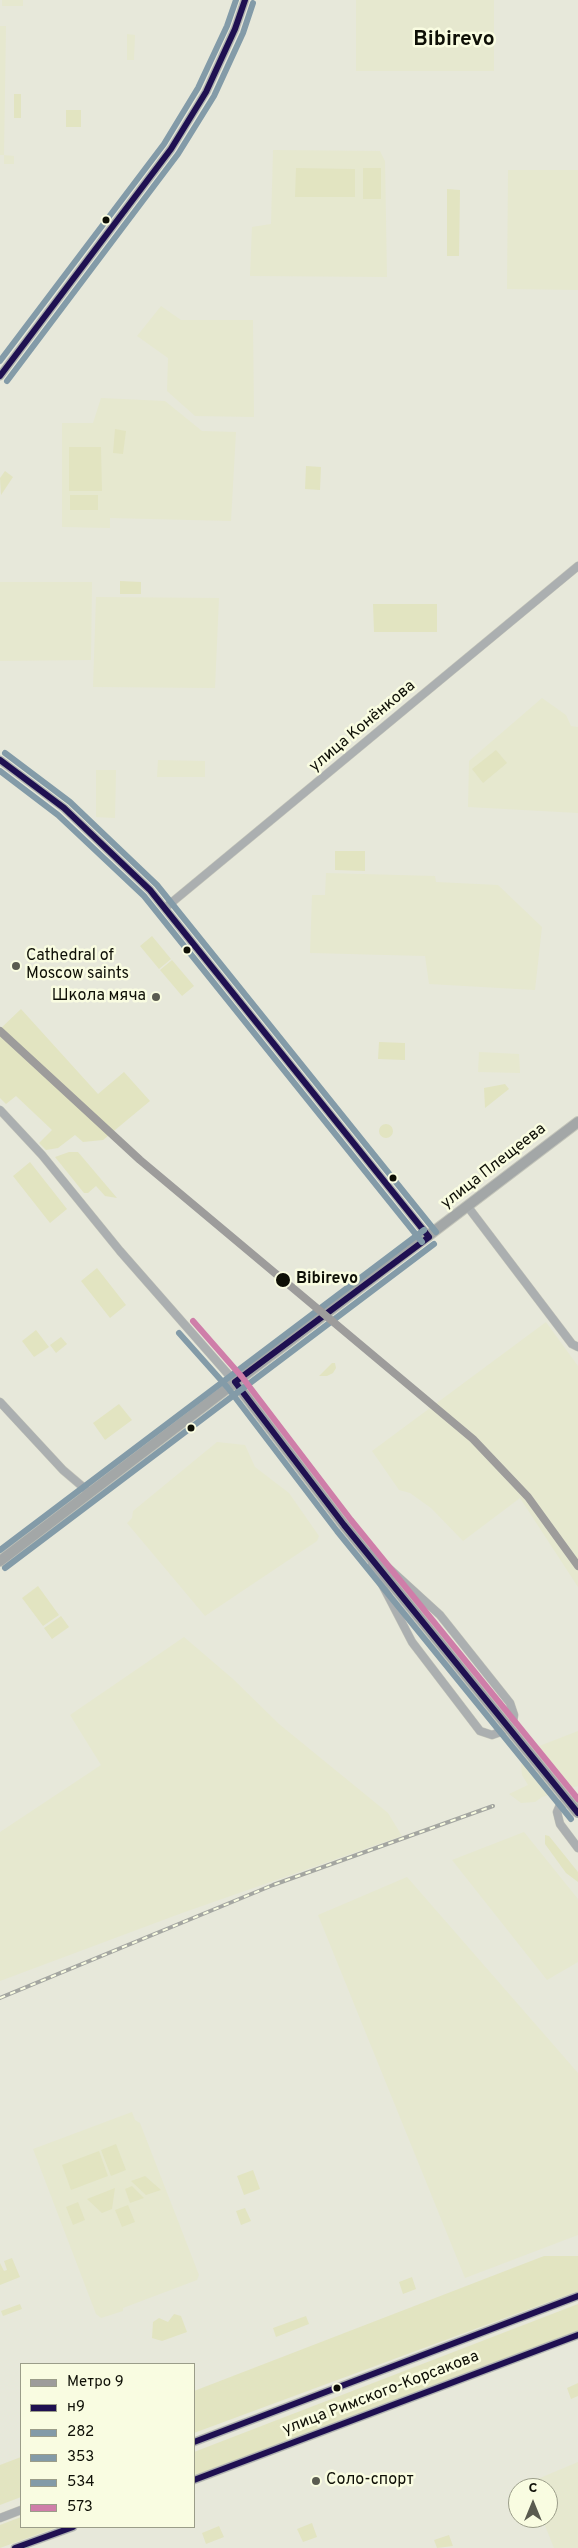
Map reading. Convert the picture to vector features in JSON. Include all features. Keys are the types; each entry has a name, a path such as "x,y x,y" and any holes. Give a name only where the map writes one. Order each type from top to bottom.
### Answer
{"main road":[{"name":"улица Плещеева","path":"0,1560 429,1237 578,1122"},
{"path":"235,1382 359,1544 578,1813"}],"street":[{"path":"0,376 171,149 210,84 235,29 245,0"},
{"name":"улица Конёнкова","path":"165,908 578,566"},
{"path":"0,760 64,808 137,876 165,908 429,1237"},
{"path":"0,1110 42,1155 115,1246 235,1382"},
{"path":"468,1207 566,1336 578,1347"},
{"path":"0,1402 63,1470 90,1493"},
{"path":"344,1525 440,1615 510,1703 514,1715 513,1721 506,1730 492,1735 480,1731 412,1642 389,1594 359,1544"},
{"path":"578,1799 564,1803 557,1812 560,1824 578,1848"},
{"name":"улица Римского-Корсакова","path":"195,2442 578,2296"},
{"name":"улица Римского-Корсакова","path":"195,2480 578,2334"},
{"path":"0,2518 20,2510"},
{"path":"15,2548 71,2528"}],"shaded area":[{"path":"2,0 23,0 23,6 2,6"},
{"path":"356,0 494,0 494,71 356,71"},
{"path":"0,26 6,26 4,155 0,155"},
{"path":"127,34 135,35 134,60 127,60"},
{"path":"14,94 21,94 21,118 14,118"},
{"path":"66,110 81,110 81,127 66,127"},
{"path":"273,150 380,151 385,161 387,277 250,276 252,227 271,224"},
{"path":"4,155 14,156 14,164 4,164"},
{"path":"296,168 355,169 355,197 295,197"},
{"path":"363,168 381,168 381,199 363,199"},
{"path":"508,170 578,170 578,290 507,289"},
{"path":"447,189 460,190 459,256 447,256"},
{"path":"161,306 181,320 253,320 254,417 195,416 167,391 168,358 137,336"},
{"path":"101,398 165,401 202,431 236,432 231,521 110,518 110,528 62,527 62,423 93,423"},
{"path":"115,429 126,431 123,454 113,453"},
{"path":"69,447 101,447 102,491 69,491"},
{"path":"306,466 321,467 320,490 305,489"},
{"path":"5,471 13,477 1,495 0,478"},
{"path":"70,495 98,495 98,510 70,510"},
{"path":"120,581 141,582 141,594 120,594"},
{"path":"0,582 92,582 91,660 0,661"},
{"path":"96,597 219,598 215,688 93,687"},
{"path":"373,604 437,604 437,632 374,632"},
{"path":"542,698 566,715 571,726 578,727 578,813 468,807 469,761"},
{"path":"496,750 507,763 483,783 472,769"},
{"path":"158,760 205,761 205,777 157,777"},
{"path":"96,770 116,770 115,818 96,817"},
{"path":"335,851 365,851 365,871 335,870"},
{"path":"326,873 435,876 436,882 498,885 542,927 535,990 429,984 425,956 310,953 312,895 325,895"},
{"path":"152,936 171,959 159,969 140,946"},
{"path":"172,960 194,986 182,996 160,970"},
{"path":"21,1009 98,1094 124,1072 150,1101 103,1140 83,1142 75,1135 58,1148 46,1150 39,1143 52,1130 16,1096 6,1104 0,1098 0,1029"},
{"path":"379,1042 405,1043 405,1060 378,1059"},
{"path":"479,1052 519,1054 520,1073 478,1072"},
{"path":"505,1084 509,1089 485,1108 484,1088"},
{"path":"386,1124 391,1126 393,1131 391,1136 386,1138 381,1136 379,1131 381,1126"},
{"path":"69,1152 78,1152 117,1198 105,1196 96,1186 88,1193 84,1193 55,1157"},
{"path":"30,1162 67,1209 50,1223 13,1176"},
{"path":"97,1268 126,1305 110,1318 81,1281"},
{"path":"546,1322 578,1366 578,1587 520,1498 463,1541 431,1508 410,1493 399,1490 372,1451"},
{"path":"36,1330 49,1347 34,1357 22,1341"},
{"path":"61,1337 67,1344 56,1353 50,1345"},
{"path":"332,1363 335,1363 336,1368 333,1373 327,1376 319,1376"},
{"path":"119,1404 132,1420 105,1440 93,1423"},
{"path":"217,1442 245,1445 255,1467 289,1493 319,1536 317,1541 205,1616 127,1523 132,1518 133,1511"},
{"path":"38,1586 59,1615 43,1626 22,1598"},
{"path":"61,1616 69,1627 52,1639 44,1628"},
{"path":"184,1637 233,1679 279,1724 388,1813 402,1836 182,1913 0,1981 0,1832 101,1765 70,1715"},
{"path":"578,1731 578,1786 542,1797 535,1802 521,1803 509,1794 528,1785 522,1775 521,1765 529,1750"},
{"path":"524,1832 578,1899 578,1962 547,1980 452,1860"},
{"path":"545,1835 549,1836 578,1872 578,1882 566,1873 545,1844"},
{"path":"407,1877 578,2073 578,2235 465,2278 318,1915"},
{"path":"132,2112 135,2120 140,2123 199,2275 197,2280 123,2308 123,2311 101,2318 96,2314 33,2149"},
{"path":"116,2144 126,2170 111,2176 101,2150"},
{"path":"99,2151 108,2176 71,2190 62,2165"},
{"path":"253,2170 260,2189 244,2195 237,2176"},
{"path":"145,2176 161,2190 146,2195 131,2181"},
{"path":"132,2186 144,2198 130,2203 125,2189"},
{"path":"115,2188 112,2209 102,2213 87,2199"},
{"path":"78,2202 85,2220 73,2225 66,2207"},
{"path":"128,2205 135,2222 122,2227 115,2210"},
{"path":"245,2208 251,2221 241,2225 236,2211"},
{"path":"544,2256 578,2256 578,2291 195,2433 195,2391"},
{"path":"12,2258 20,2277 0,2285 0,2263 4,2271 7,2270 4,2261"},
{"path":"412,2277 416,2289 403,2294 399,2282"},
{"path":"20,2304 22,2309 3,2316 1,2311"},
{"path":"578,2304 578,2331 195,2476 195,2452"},
{"path":"174,2314 181,2316 187,2332 162,2341 152,2338 153,2322 159,2318 168,2322"},
{"path":"306,2316 309,2324 276,2337 273,2328"},
{"path":"578,2383 578,2396 571,2399 567,2388"},
{"path":"20,2457 20,2497 0,2505 0,2465"},
{"path":"578,2462 578,2548 554,2548 546,2528 558,2528 558,2478 540,2478"},
{"path":"20,2517 20,2528 55,2528 0,2548 0,2525"},
{"path":"312,2523 317,2537 303,2542 297,2529"},
{"path":"219,2526 224,2537 206,2544 202,2533"},
{"path":"449,2535 453,2546 437,2548 434,2540"}],"railway":[{"path":"0,1998 273,1885 493,1806"}],"metro line":[{"name":"9","path":"0,1031 140,1160 473,1439 528,1497 578,1566"}],"transit line":[{"name":"353","path":"0,361 164,144 198,88 227,26 236,0"},
{"name":"н9","path":"0,376 171,149 206,92 235,29 245,0"},
{"name":"282","path":"7,381 178,154 214,96 243,33 253,3"},
{"name":"353","path":"5,753 70,802 157,885 436,1232"},
{"name":"н9","path":"0,760 64,808 150,890 429,1237"},
{"name":"282","path":"0,771 58,815 144,896 422,1242"},
{"name":"353","path":"0,1550 424,1230"},
{"name":"н9","path":"235,1382 429,1237"},
{"name":"282","path":"5,1568 434,1244"},
{"name":"573","path":"193,1321 242,1377 351,1520 578,1799"},
{"name":"534","path":"179,1333 228,1388 337,1531 571,1819"},
{"name":"н9","path":"235,1382 344,1525 578,1813"},
{"name":"н9","path":"195,2442 578,2296"},
{"name":"н9","path":"195,2480 578,2335"},
{"name":"н9","path":"15,2548 70,2528"}],"place":[{"name":"Cathedral of Moscow saints","path":"16,966"},
{"name":"Школа мяча","path":"156,997"},
{"name":"Bibirevo","path":"283,1280"},
{"name":"Соло-спорт","path":"316,2481"}],"district":[{"name":"Bibirevo","path":"454,41"}]}
